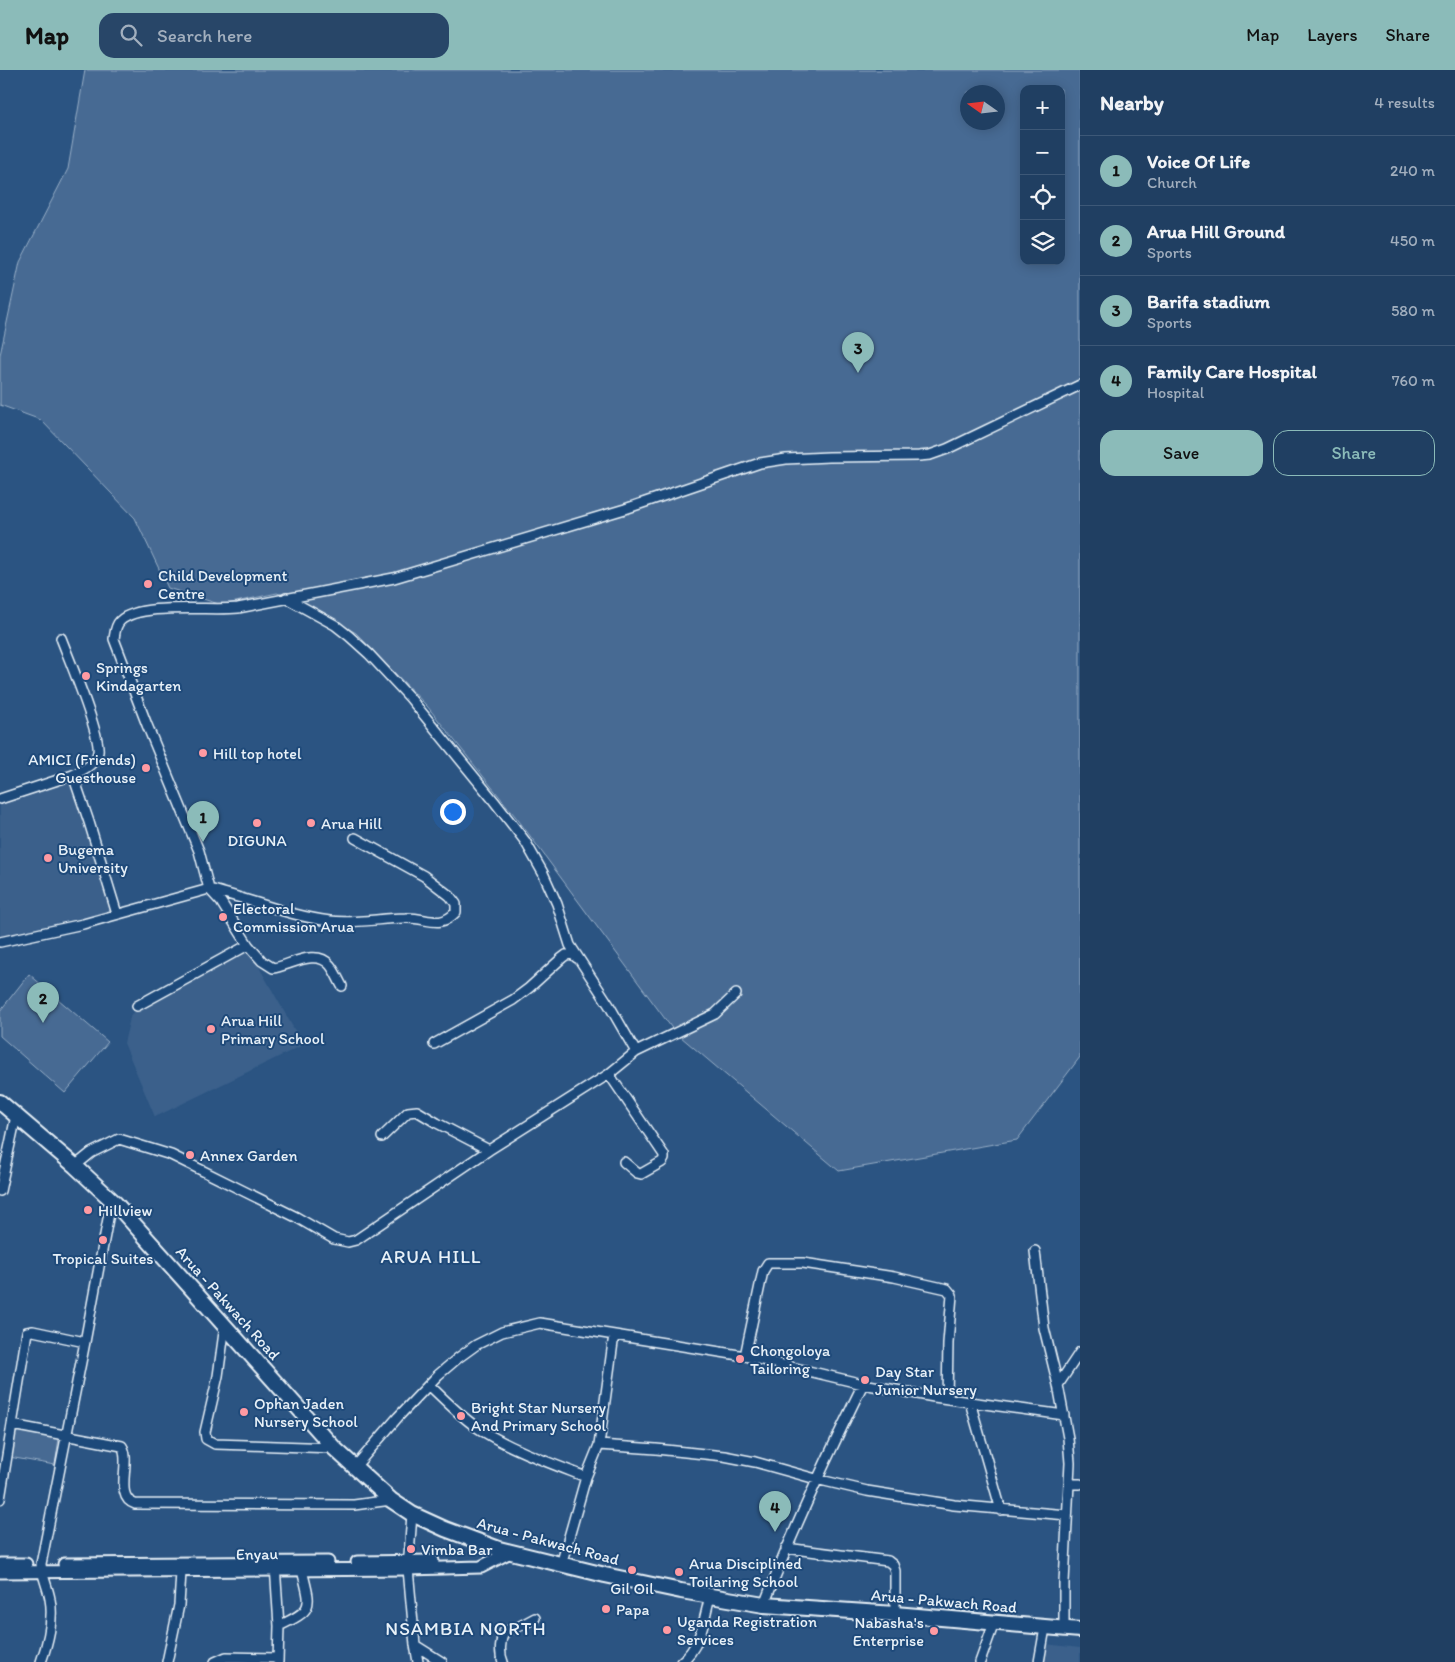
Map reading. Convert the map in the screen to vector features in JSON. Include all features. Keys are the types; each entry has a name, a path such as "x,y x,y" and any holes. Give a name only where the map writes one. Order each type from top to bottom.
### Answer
{"main road":[{"name":"Arua - Pakwach Road","path":"0,1102 115,1203 334,1448 391,1500 412,1514 445,1529 504,1550 560,1565 710,1596 764,1605 1080,1630"}],"street":[{"path":"342,986 330,965 325,961 310,958 273,968 262,961 248,946 221,902 209,889 199,851 114,639 116,628 120,621 131,615 157,610 183,608 222,610 394,578 626,509 760,463 786,459 930,455 947,449 1080,384"},
{"path":"286,598 335,625 350,636 410,698 466,765 529,849 548,883 570,945 609,1005 636,1052"},
{"path":"0,799 84,770 98,754 98,743 61,638"},
{"path":"73,775 117,914"},
{"path":"0,942 83,924 209,889 310,918 332,922 356,923 406,918 440,922 449,919 456,912 456,904 450,896 424,876 355,838"},
{"path":"137,1006 248,946"},
{"path":"434,1044 517,997 566,955 572,954 577,958"},
{"path":"75,1166 91,1153 119,1139 171,1155 296,1217 334,1239 348,1242 356,1240 489,1150 609,1074 636,1052 714,1014 736,994"},
{"path":"609,1074 664,1155 662,1162 641,1174 624,1162"},
{"path":"382,1137 408,1112 417,1111 489,1150"},
{"path":"0,1191 16,1116"},
{"path":"41,1662 52,1614 50,1597 41,1568 110,1208 115,1203"},
{"path":"1036,1251 1044,1328 1058,1384 1068,1438 1070,1462 1064,1583 1064,1629"},
{"path":"745,1356 763,1271 768,1263 804,1263 922,1283 946,1289 952,1295 948,1342 947,1399"},
{"path":"354,1468 398,1417 458,1358 476,1345 502,1332 540,1323 745,1356 862,1384 947,1399 1064,1415"},
{"path":"225,1325 218,1376 205,1432 206,1439 215,1444 334,1448"},
{"path":"0,1499 28,1332 33,1331 85,1342"},
{"path":"560,1565 586,1477 599,1445 614,1336"},
{"path":"1058,1384 1080,1352"},
{"path":"764,1605 816,1479 862,1384"},
{"path":"429,1385 462,1417 476,1427 531,1455 586,1477"},
{"path":"970,1402 1002,1510"},
{"path":"12,1426 122,1446 124,1448 124,1494 127,1499 135,1504 354,1504 391,1500"},
{"path":"599,1445 724,1456 755,1462 867,1491 954,1506 1067,1516"},
{"path":"1068,1484 1080,1484"},
{"path":"412,1514 408,1565 418,1662"},
{"path":"786,1548 888,1561 893,1565 895,1571 895,1614"},
{"name":"Enyau","path":"0,1564 41,1568 181,1572 275,1566 302,1570 473,1561 504,1550"},
{"name":"Enyau","path":"0,1572 41,1568 408,1565"},
{"path":"215,1662 226,1657 278,1660 279,1626 275,1566"},
{"path":"279,1626 300,1616 308,1607 308,1595 302,1570"},
{"path":"167,1662 179,1605 181,1572"},
{"path":"681,1662 690,1654 700,1636 710,1596"},
{"path":"503,1662 501,1642 504,1632 535,1618"},
{"path":"980,1662 994,1623"},
{"path":"1039,1662 1045,1628"},
{"path":"415,1645 442,1662"}],"shaded area":[{"path":"85,70 1080,70 1080,1057 1017,1140 839,1171 674,1031 519,821 427,706 356,633 301,601 277,593 222,605 168,588 135,518 41,420 0,405 0,355 20,262 68,169"},
{"name":"Bugema University","path":"72,778 112,911 0,936 0,805"},
{"name":"Arua Hill Primary School","path":"250,951 303,1045 155,1117 124,1043 131,1014"},
{"path":"29,974 108,1042 65,1093 0,1036 0,1011"},
{"path":"14,1430 59,1438 55,1465 9,1457"},
{"path":"1045,1644 1080,1648 1080,1662 1042,1662"}],"place":[{"name":"Barifa stadium","path":"858,373"},
{"name":"Child Development Centre","path":"148,584"},
{"name":"Springs Kindagarten","path":"86,676"},
{"name":"Hill top hotel","path":"203,753"},
{"name":"AMICI (Friends) Guesthouse","path":"146,768"},
{"name":"DIGUNA","path":"257,823"},
{"name":"Arua Hill","path":"311,823"},
{"name":"Voice Of Life","path":"203,842"},
{"name":"Bugema University","path":"48,858"},
{"name":"Electoral Commission Arua","path":"223,917"},
{"name":"Arua Hill Ground","path":"43,1023"},
{"name":"Arua Hill Primary School","path":"211,1029"},
{"name":"Annex Garden","path":"190,1155"},
{"name":"Hillview","path":"88,1210"},
{"name":"Tropical Suites","path":"103,1240"},
{"name":"Chongoloya Tailoring","path":"740,1359"},
{"name":"Day Star Junior Nursery","path":"865,1380"},
{"name":"Ophan Jaden Nursery School","path":"244,1412"},
{"name":"Bright Star Nursery And Primary School","path":"461,1416"},
{"name":"Family Care Hospital","path":"775,1532"},
{"name":"Vimba Bar","path":"411,1549"},
{"name":"Gil Oil","path":"632,1570"},
{"name":"Arua Disciplined Toilaring School","path":"679,1572"},
{"name":"Papa","path":"606,1609"},
{"name":"Uganda Registration Services","path":"667,1630"},
{"name":"Nabasha's Enterprise","path":"934,1631"}],"district":[{"name":"ARUA HILL","path":"431,1256"},
{"name":"NSAMBIA NORTH","path":"466,1628"}]}
